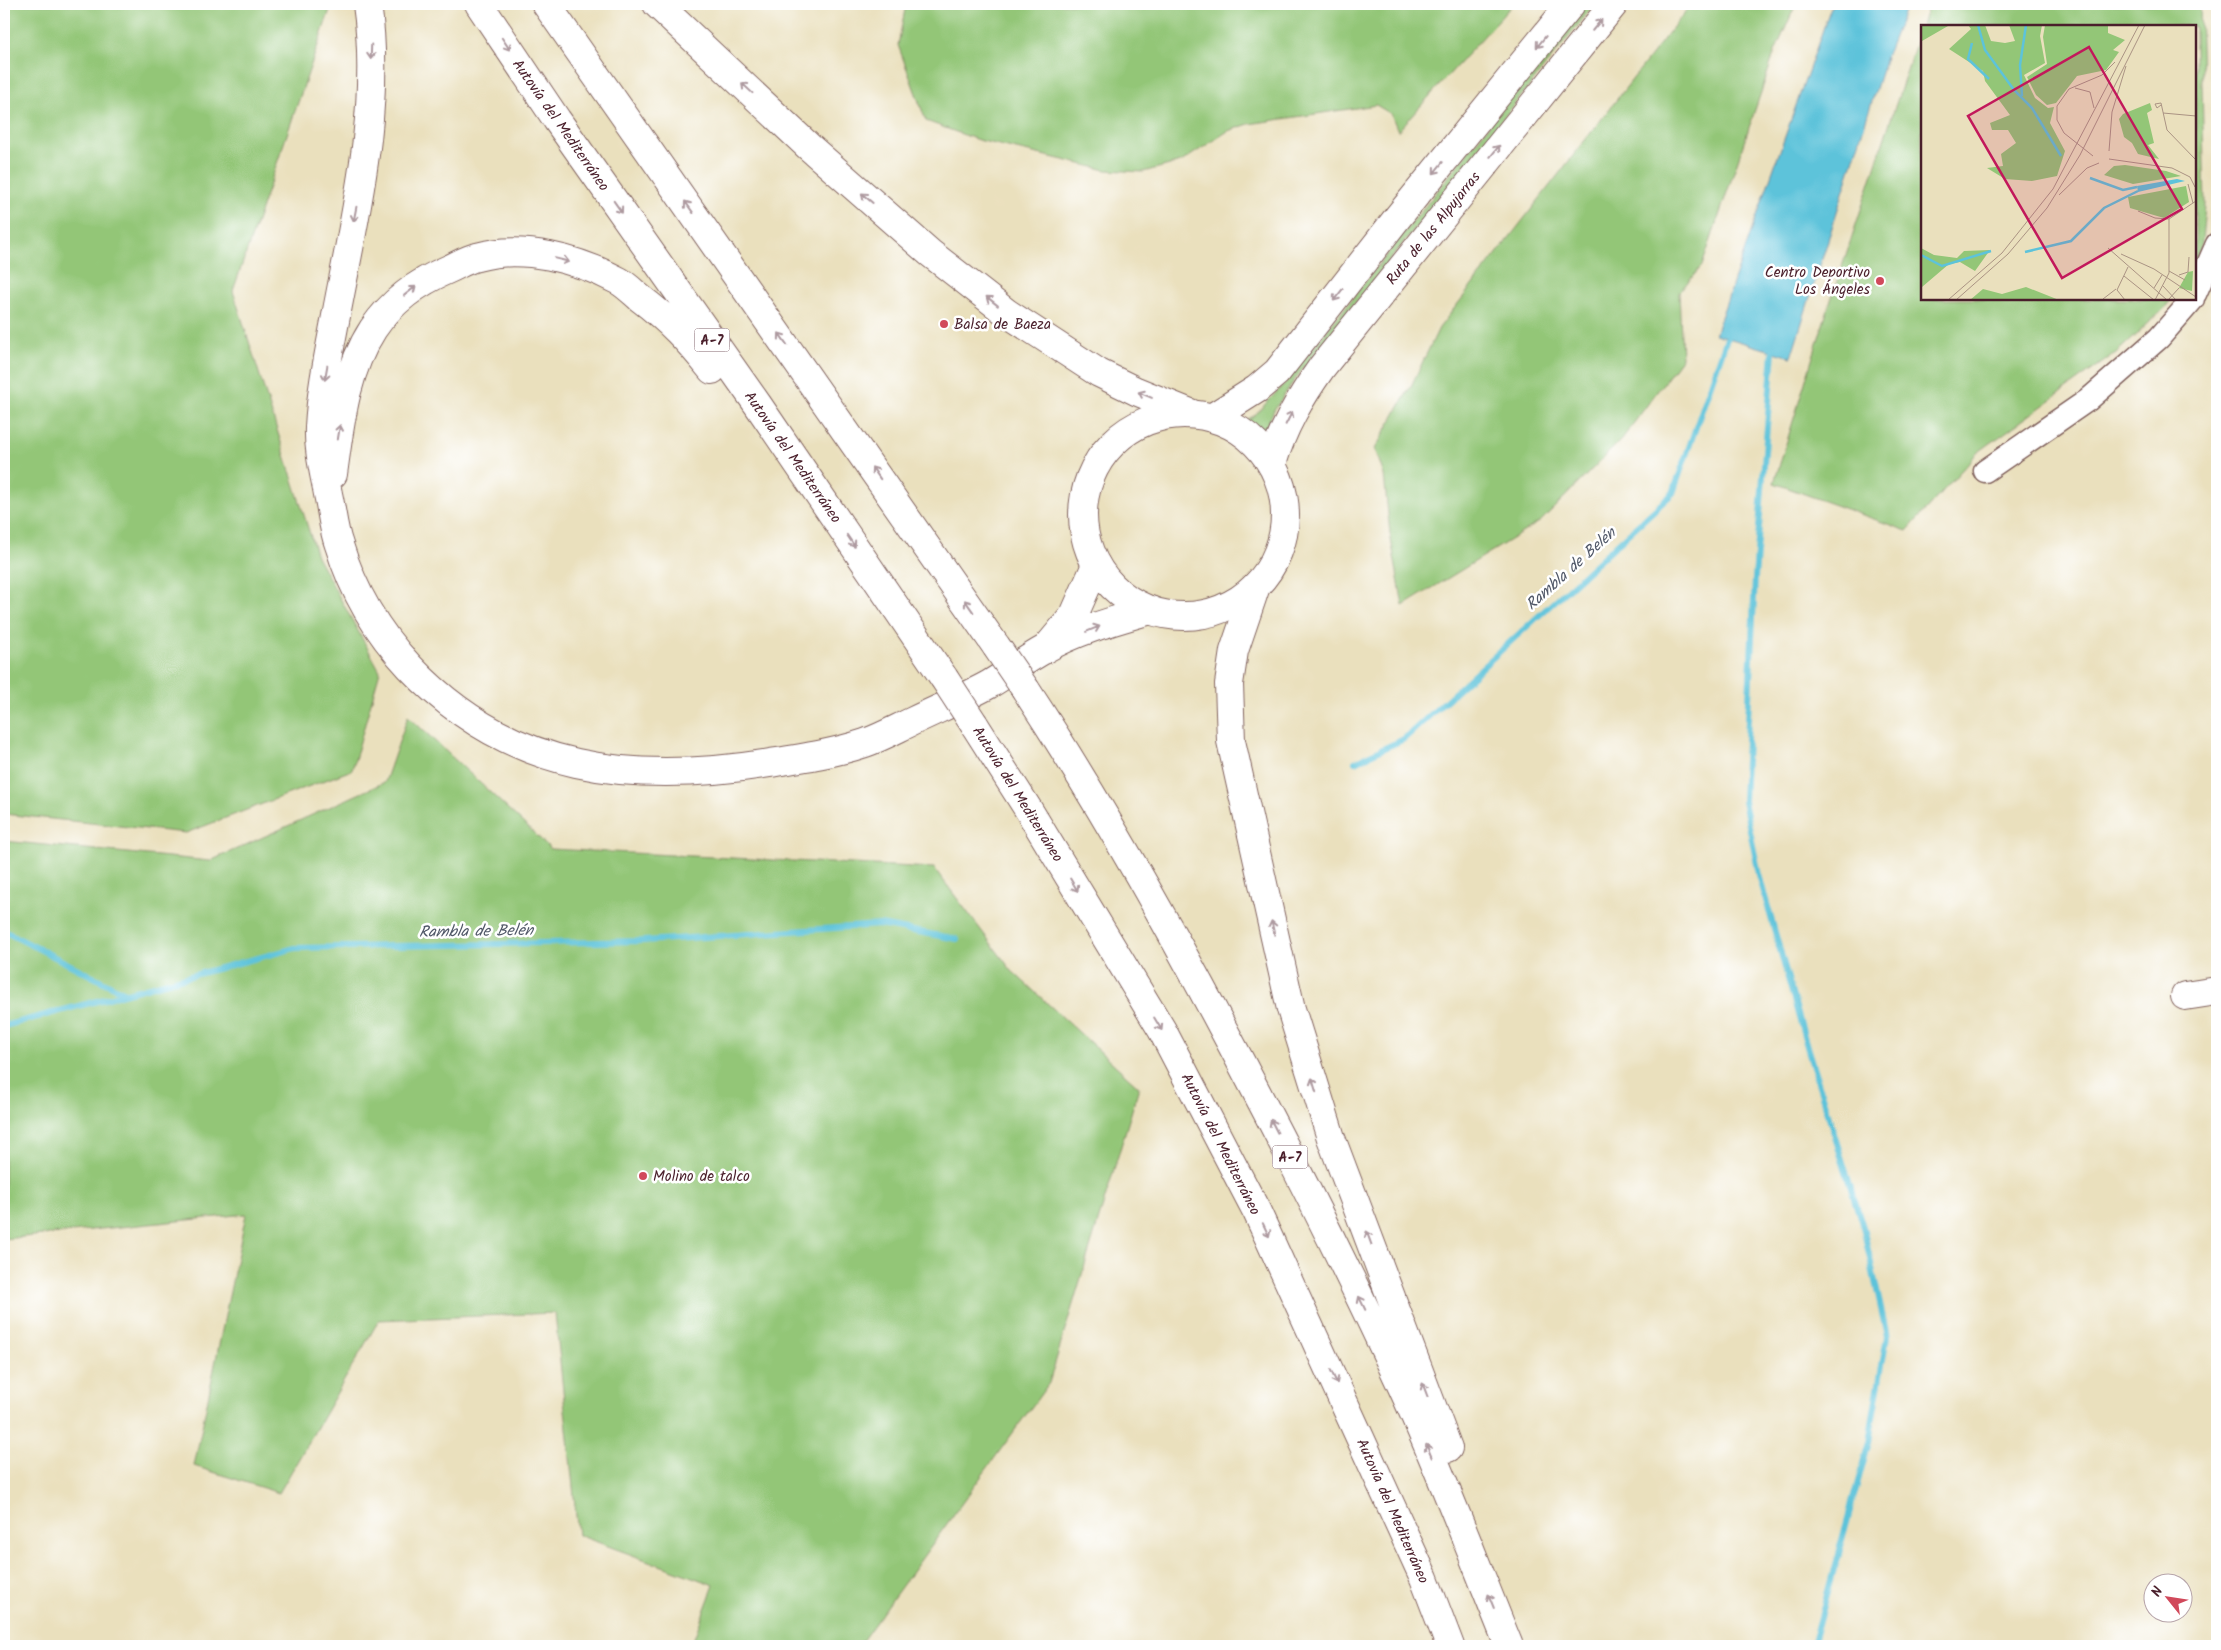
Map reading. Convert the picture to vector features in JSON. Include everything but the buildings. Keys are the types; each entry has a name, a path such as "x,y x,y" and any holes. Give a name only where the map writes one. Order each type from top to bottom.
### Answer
{"main road":[{"path":"367,4 372,37 370,107 360,192 329,354 319,430 321,457 338,544 360,600 392,648 425,683 464,714 505,739 564,762 630,772 671,773 735,769 818,755 867,742 988,685 1048,647 1114,620 1150,610"},
{"name":"Autovía del Mediterráneo","path":"479,4 557,120 758,405 944,678 1162,1030 1253,1204 1416,1560 1450,1646"},
{"name":"A-7","path":"546,4 1026,690 1055,734 1156,903 1271,1120 1403,1388 1509,1646"},
{"path":"657,4 822,159 930,253 1007,313 1099,373 1136,391 1201,415 1231,424 1261,448 1280,480 1284,499 1286,518 1277,554 1268,571 1256,586 1238,600 1196,616 1172,616 1150,610 1123,595 1110,585 1096,565 1088,547 1084,528 1083,508 1086,489 1093,470 1104,453 1117,439 1133,427 1151,419 1170,414 1201,415 1257,389 1277,372 1398,217 1571,4"},
{"name":"Ruta de las Alpujarras","path":"1272,464 1282,431 1298,400 1322,366 1614,4"},
{"path":"329,498 344,398 358,358 373,330 391,305 426,278 477,257 520,251 567,260 620,282 660,314 689,341 714,373 758,405"},
{"path":"1048,647 1074,615 1096,565"},
{"path":"1256,586 1234,651 1229,684 1231,741 1290,1009 1331,1138 1452,1460 1459,1521"},
{"path":"2185,996 2217,991"}],"street":[{"path":"2196,292 2217,244"},
{"path":"1985,471 2088,400 2159,338 2192,300"}],"green space":[{"path":"4,4 332,4 233,291 317,556 380,671 352,770 186,833 4,814"},
{"path":"906,4 1513,4 1398,131 1391,114 1376,105 1249,124 1228,131 1181,162 1143,172 1106,170 978,140 926,121 898,45"},
{"path":"1585,4 1595,4 1303,368 1274,410 1264,432 1246,420 1254,416 1287,381"},
{"path":"1691,4 1796,4 1774,54 1702,266 1679,292 1682,358 1622,439 1541,521 1403,606 1390,534 1384,475 1375,449 1412,384 1439,328"},
{"name":"Centro Deportivo Los Ángeles","path":"1929,4 2200,4 2205,204 2202,243 2196,260 2196,25 1922,25"},
{"name":"Centro Deportivo Los Ángeles","path":"1921,28 1921,300 2171,300 2162,311 2116,353 1977,453 1907,531 1774,483 1823,324"},
{"path":"408,716 551,849 934,868 1012,971 1139,1087 1049,1383 862,1641 853,1646 691,1646 714,1585 578,1535 555,1313 379,1320 279,1493 194,1466 246,1214 4,1239 4,841 210,861 385,782"}],"water":[{"path":"1832,4 1907,4 1886,57 1791,357 1715,334"}],"waterway":[{"name":"Rambla de Belén","path":"1355,762 1404,739 1673,493 1727,338"},
{"path":"1773,351 1755,578 1744,801 1759,875 1808,1050 1863,1227 1887,1336 1869,1441 1813,1646"},
{"name":"Rambla de Belén","path":"4,1026 295,948 644,941 880,925 957,939"},
{"path":"4,931 125,993"}],"place":[{"name":"Centro Deportivo Los Ángeles","path":"1880,281"},
{"name":"Balsa de Baeza","path":"944,324"},
{"name":"Molino de talco","path":"643,1176"}]}
